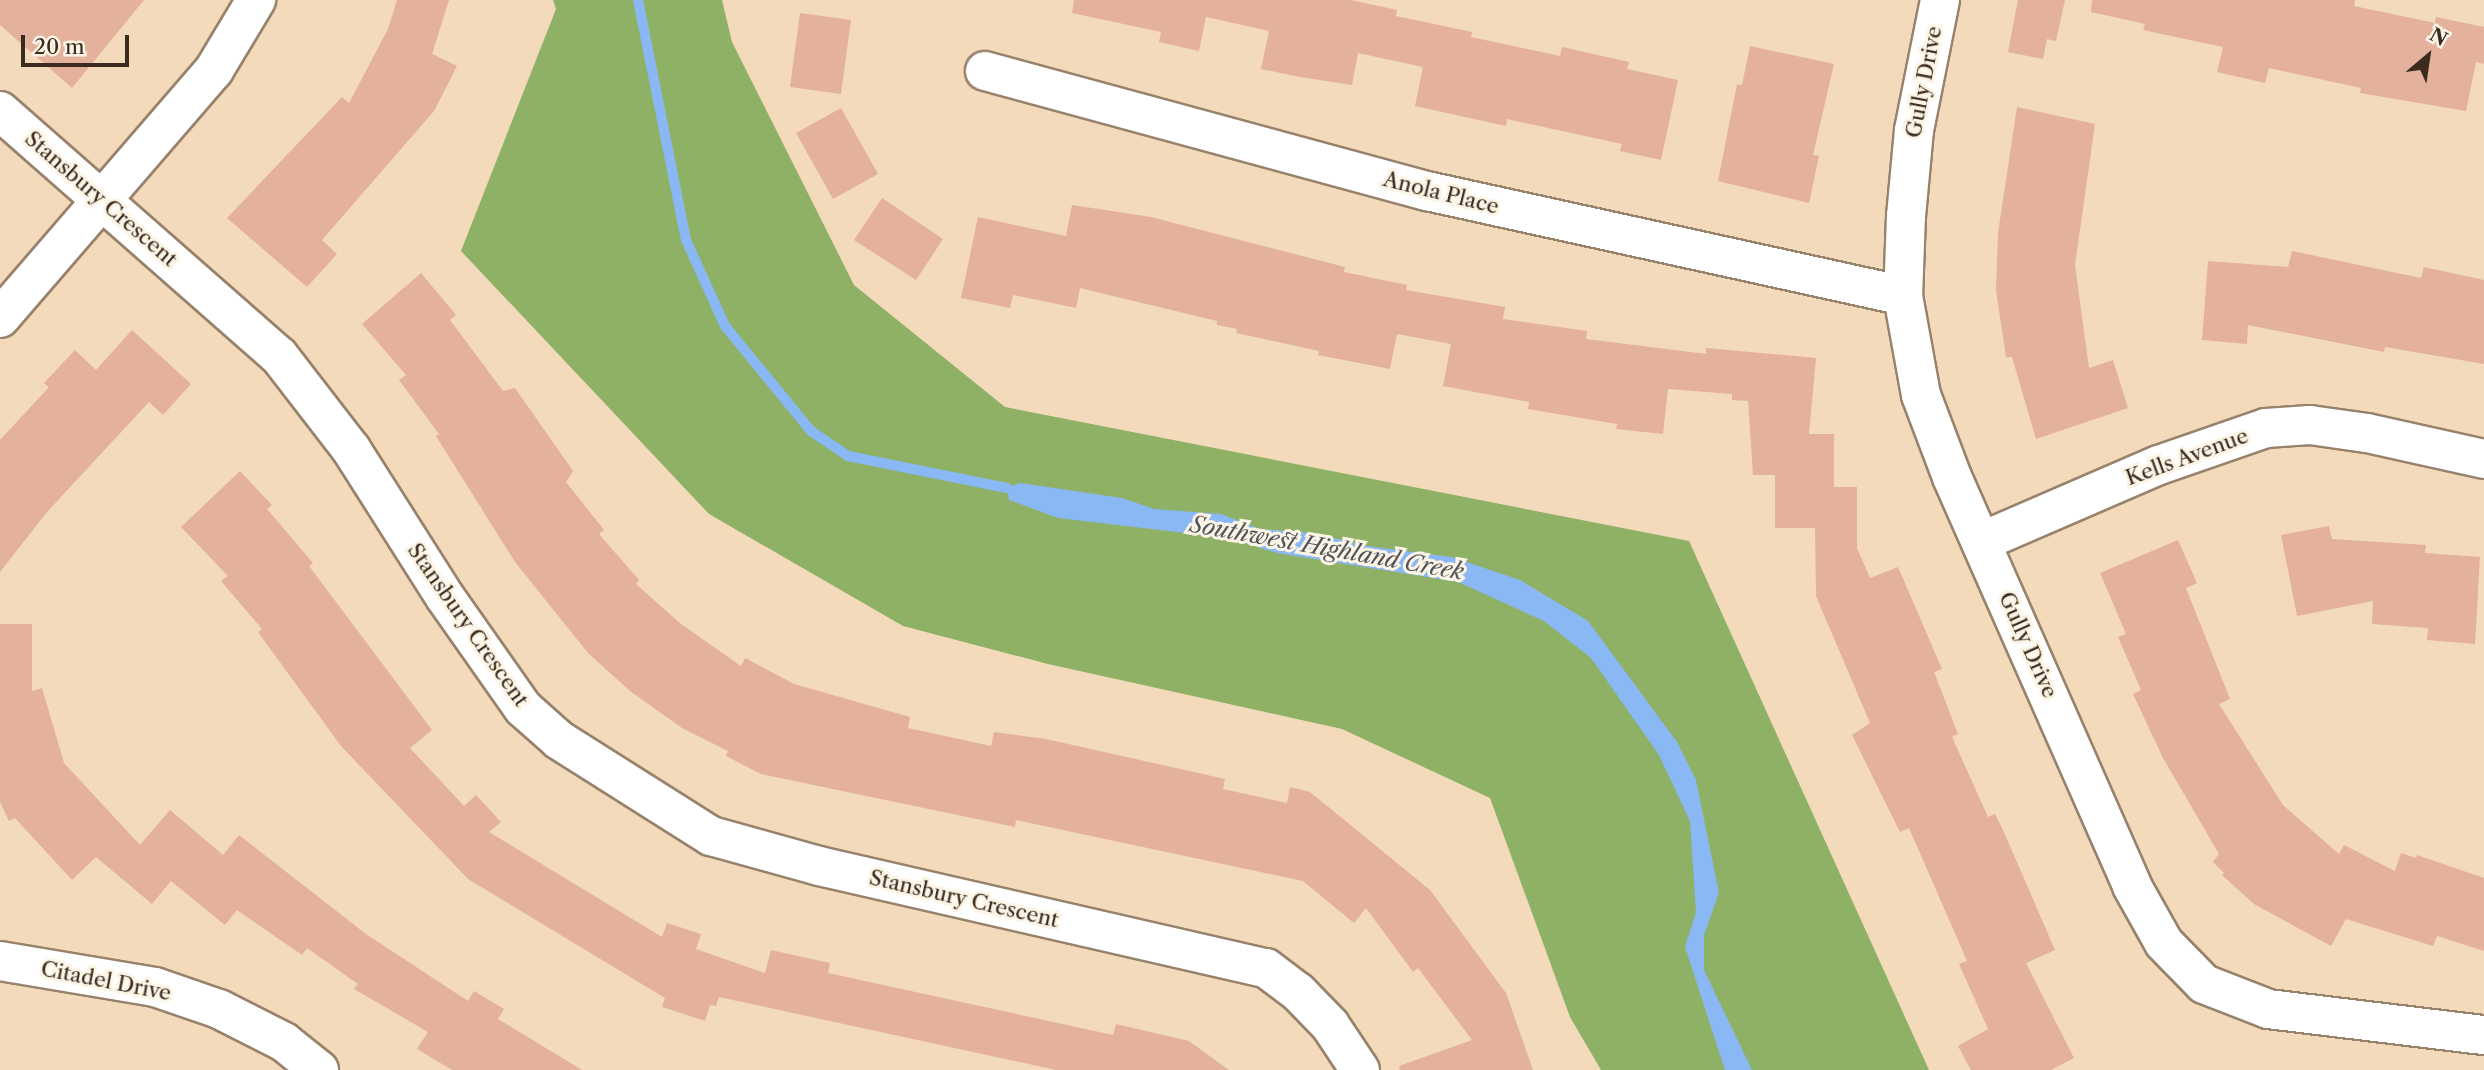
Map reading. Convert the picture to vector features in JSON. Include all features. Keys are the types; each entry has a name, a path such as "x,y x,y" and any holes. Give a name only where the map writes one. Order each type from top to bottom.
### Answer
{"street":[{"path":"0,318 214,70 256,0"},
{"name":"Gully Drive","path":"1940,0 1914,130 1903,296 1921,395 1952,477 1983,541 2132,886 2164,943 2204,984 2268,1009 2484,1035"},
{"name":"Anola Place","path":"985,71 1427,191 1903,296"},
{"name":"Stansbury Crescent","path":"0,111 279,356 351,449 445,597 523,708 559,740 711,836 819,866 1266,968 1298,992 1330,1025 1360,1070"},
{"name":"Kells Avenue","path":"1983,541 2159,465 2266,428 2310,425 2367,433 2484,459"},
{"name":"Citadel Drive","path":"0,961 155,987 219,1009 284,1042 319,1070"}],"green space":[{"path":"553,0 722,0 732,42 854,285 1005,407 1689,541 1929,1070 1601,1070 1570,1017 1490,798 1342,729 1048,664 903,626 709,514 461,251 556,9"}],"water":[{"name":"Southwest Highland Creek","path":"1020,483 1122,498 1154,509 1221,514 1260,529 1312,533 1367,546 1452,557 1520,580 1588,621 1677,742 1696,780 1719,893 1704,935 1704,970 1752,1070 1725,1070 1685,947 1696,912 1690,821 1659,755 1591,658 1544,621 1458,582 1277,553 1228,538 1058,518 1009,500 1007,488"}],"building":[{"path":"0,0 144,0 72,88 0,25"},
{"path":"397,0 449,0 432,54 457,66 434,111 322,240 337,254 307,287 227,218 342,97 349,103 388,29"},
{"path":"1074,0 1351,0 1397,10 1396,16 1472,32 1471,37 1560,56 1562,47 1629,62 1627,69 1678,80 1661,160 1620,151 1622,144 1507,119 1506,126 1415,106 1423,67 1358,53 1352,85 1300,77 1261,69 1269,31 1206,17 1199,51 1159,42 1161,32 1072,13"},
{"path":"2018,0 2065,0 2056,41 2047,39 2043,59 2008,52"},
{"path":"2092,0 2355,0 2354,6 2435,23 2436,17 2484,27 2484,64 2476,62 2466,111 2360,93 2361,88 2269,68 2265,83 2217,72 2223,47 2143,30 2145,24 2091,12"},
{"path":"800,13 851,20 841,94 790,87"},
{"path":"1750,46 1834,64 1813,155 1819,156 1809,203 1718,181 1737,84 1742,85"},
{"path":"2017,107 2095,124 2075,265 2089,368 2113,360 2128,408 2036,439 2012,357 2006,357 1996,290 1998,233"},
{"path":"841,108 878,174 833,199 796,133"},
{"path":"882,198 943,239 916,280 854,240"},
{"path":"1072,205 1151,217 1345,267 1344,272 1407,285 1406,290 1505,307 1503,319 1587,331 1586,339 1706,354 1706,348 1816,358 1809,434 1834,434 1834,487 1857,487 1857,548 1870,578 1898,567 1942,669 1934,672 1958,734 1952,737 1988,817 1995,814 2003,830 2055,950 2026,963 2074,1058 2051,1070 1971,1070 1958,1046 1988,1029 1959,964 1967,961 1909,828 1900,832 1852,735 1870,723 1816,596 1815,528 1775,528 1775,475 1753,475 1748,401 1732,400 1732,394 1668,389 1663,434 1616,429 1617,424 1528,409 1529,402 1443,386 1451,344 1397,334 1390,369 1318,355 1319,351 1236,333 1237,329 1217,325 1217,321 1080,288 1076,308 1013,295 1010,308 961,298 978,217 1066,236"},
{"path":"2292,251 2421,278 2424,267 2484,280 2484,364 2385,347 2384,352 2248,325 2247,344 2202,340 2208,261 2288,267"},
{"path":"421,273 456,315 450,320 503,391 515,388 573,471 566,482 604,530 599,534 639,580 636,584 681,624 741,666 745,658 794,684 910,717 908,728 991,746 994,732 1046,739 1225,779 1223,789 1287,803 1290,787 1310,792 1430,890 1506,993 1533,1070 1400,1070 1399,1066 1472,1040 1418,968 1413,972 1366,908 1354,923 1303,881 1016,820 1015,827 761,774 726,756 728,751 682,728 630,691 588,653 515,562 436,436 439,434 399,380 406,375 362,324"},
{"path":"132,330 191,384 163,415 149,402 47,512 0,572 0,440 49,387 44,383 75,350 96,370"},
{"path":"240,471 272,505 267,509 313,563 309,566 432,730 410,748 464,806 476,795 501,822 489,832 662,937 667,923 701,934 696,949 765,973 771,950 830,963 828,973 1113,1035 1116,1024 1189,1041 1229,1070 1056,1070 719,997 716,1006 710,1005 705,1021 662,1007 665,998 468,879 341,746 258,632 262,629 221,581 228,576 181,527"},
{"path":"2329,526 2332,539 2426,545 2425,553 2480,557 2475,644 2427,640 2428,628 2372,624 2373,601 2297,616 2281,535"},
{"path":"2178,540 2197,583 2186,588 2230,699 2219,704 2283,805 2339,854 2344,845 2395,871 2401,853 2416,858 2417,855 2484,878 2484,951 2437,936 2433,946 2346,919 2331,946 2254,904 2222,875 2224,873 2213,862 2219,854 2163,758 2133,694 2141,690 2118,637 2126,634 2100,573"},
{"path":"0,624 32,624 32,691 42,688 64,763 140,845 170,810 223,855 239,835 366,934 468,1001 474,991 504,1009 498,1019 582,1070 452,1070 417,1049 428,1032 354,989 358,984 307,948 302,955 237,910 225,925 171,881 152,904 96,857 72,880 15,818 9,821 0,802"}],"waterway":[{"name":"Southwest Highland Creek","path":"638,0 686,240 725,326 811,431 848,456 1007,488"}]}
